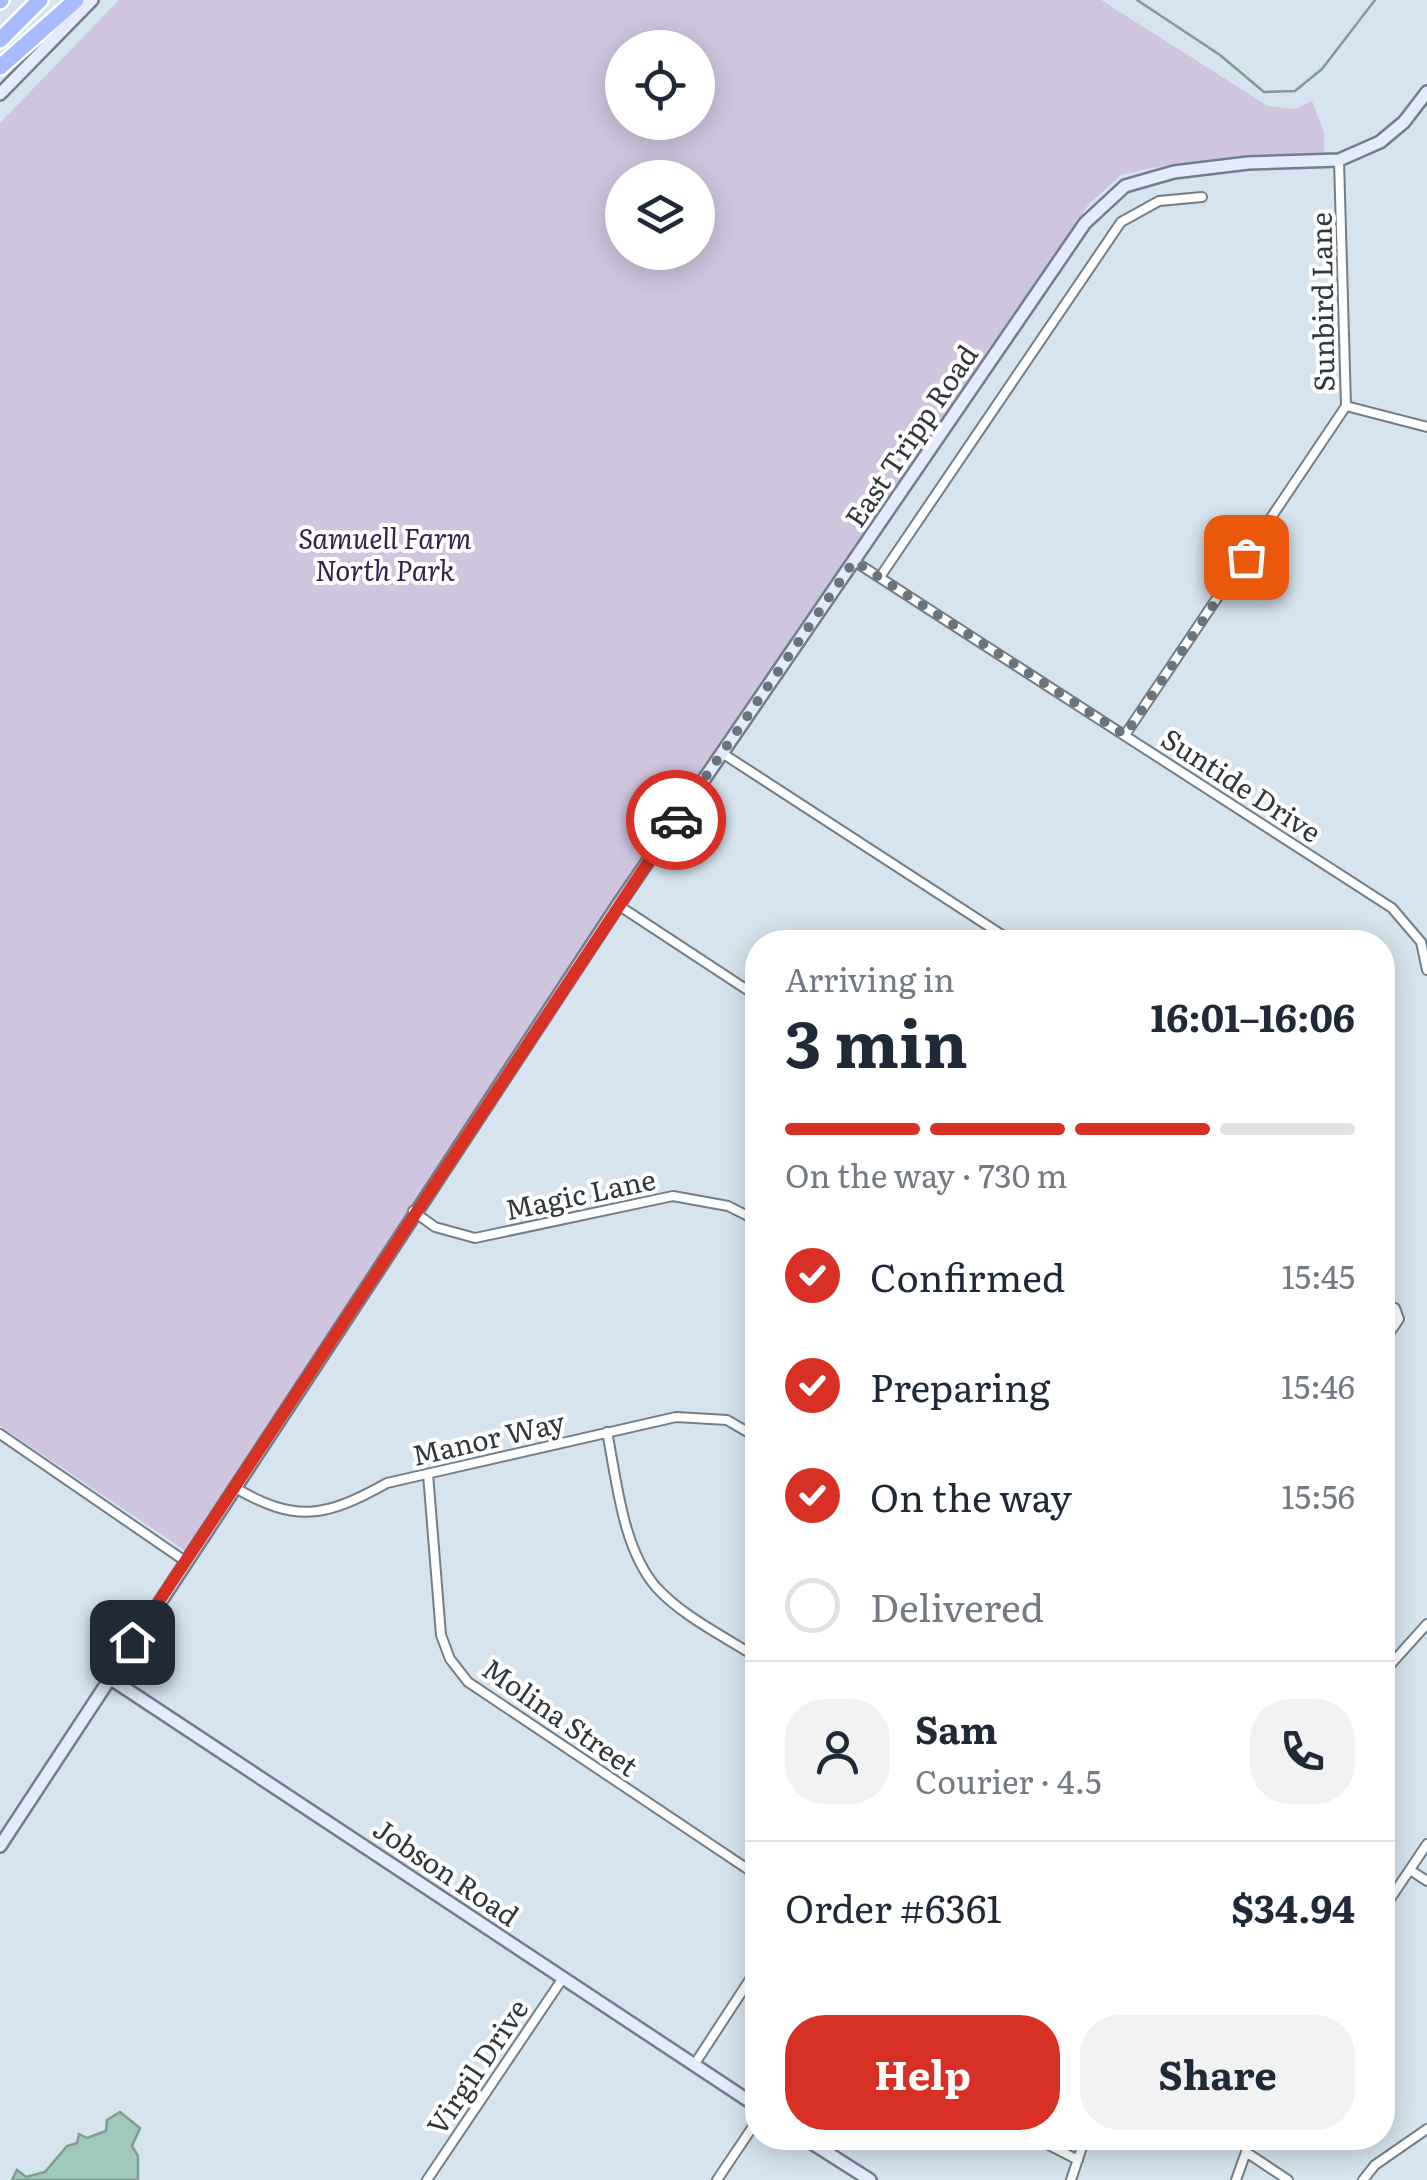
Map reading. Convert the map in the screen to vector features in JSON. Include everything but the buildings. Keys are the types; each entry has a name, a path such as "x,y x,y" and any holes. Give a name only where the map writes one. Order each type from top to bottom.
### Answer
{"highway":[{"path":"0,40 40,0"},
{"path":"0,67 76,0"}],"street":[{"path":"0,94 92,0"},
{"name":"East Tripp Road","path":"0,1846 413,1212 1066,249 1109,198 1125,186 1174,172 1248,163 1340,160 1380,142 1404,122 1427,92"},
{"name":"Sunbird Lane","path":"1125,735 1346,406 1340,160"},
{"path":"880,577 1121,222 1159,201 1202,198"},
{"path":"1346,406 1427,427"},
{"name":"Suntide Drive","path":"854,561 1392,908 1420,942 1427,970"},
{"path":"722,753 995,930"},
{"path":"618,906 745,988"},
{"name":"Magic Lane","path":"413,1212 436,1227 475,1238 674,1196 728,1206 745,1214"},
{"path":"1395,1308 1399,1319 1395,1325"},
{"name":"Manor Way","path":"234,1487 266,1506 315,1514 345,1506 387,1483 607,1432 702,1416 726,1420 745,1431"},
{"path":"607,1432 636,1554 650,1578 671,1601 745,1649"},
{"path":"0,1434 185,1561"},
{"name":"Molina Street","path":"428,1474 441,1636 468,1682 745,1867"},
{"path":"1395,1658 1427,1624"},
{"name":"Jobson Road","path":"108,1677 745,2098"},
{"path":"1395,1892 1427,1844"},
{"path":"1410,1870 1427,1881"},
{"name":"Virgil Drive","path":"427,2180 563,1978"},
{"path":"694,2065 745,1987"},
{"path":"1363,2180 1375,2165 1427,2129"},
{"path":"718,2180 745,2138"},
{"path":"823,2150 870,2180"},
{"path":"1058,2150 1078,2160"},
{"path":"1071,2180 1081,2150"},
{"path":"1236,2180 1246,2152 1288,2180"}],"green space":[{"name":"Samuell Farm North Park","path":"119,0 1101,0 1268,106 1295,109 1312,101 1324,132 1324,155 1172,164 1121,175 1089,204 840,575 716,748 186,1551 0,1426 0,123"}],"shaded area":[{"path":"120,2112 140,2128 132,2146 138,2156 138,2180 12,2180 17,2170 26,2177 45,2172 67,2146 77,2143 79,2134 87,2138 106,2131 107,2120"}],"waterway":[{"path":"1137,0 1220,55 1264,92 1295,91 1322,69 1375,0"}],"way so far":[{"path":"676,820 854,561 1125,735 1246,557"}],"route":[{"path":"132,1642 409,1218 676,820"}]}
